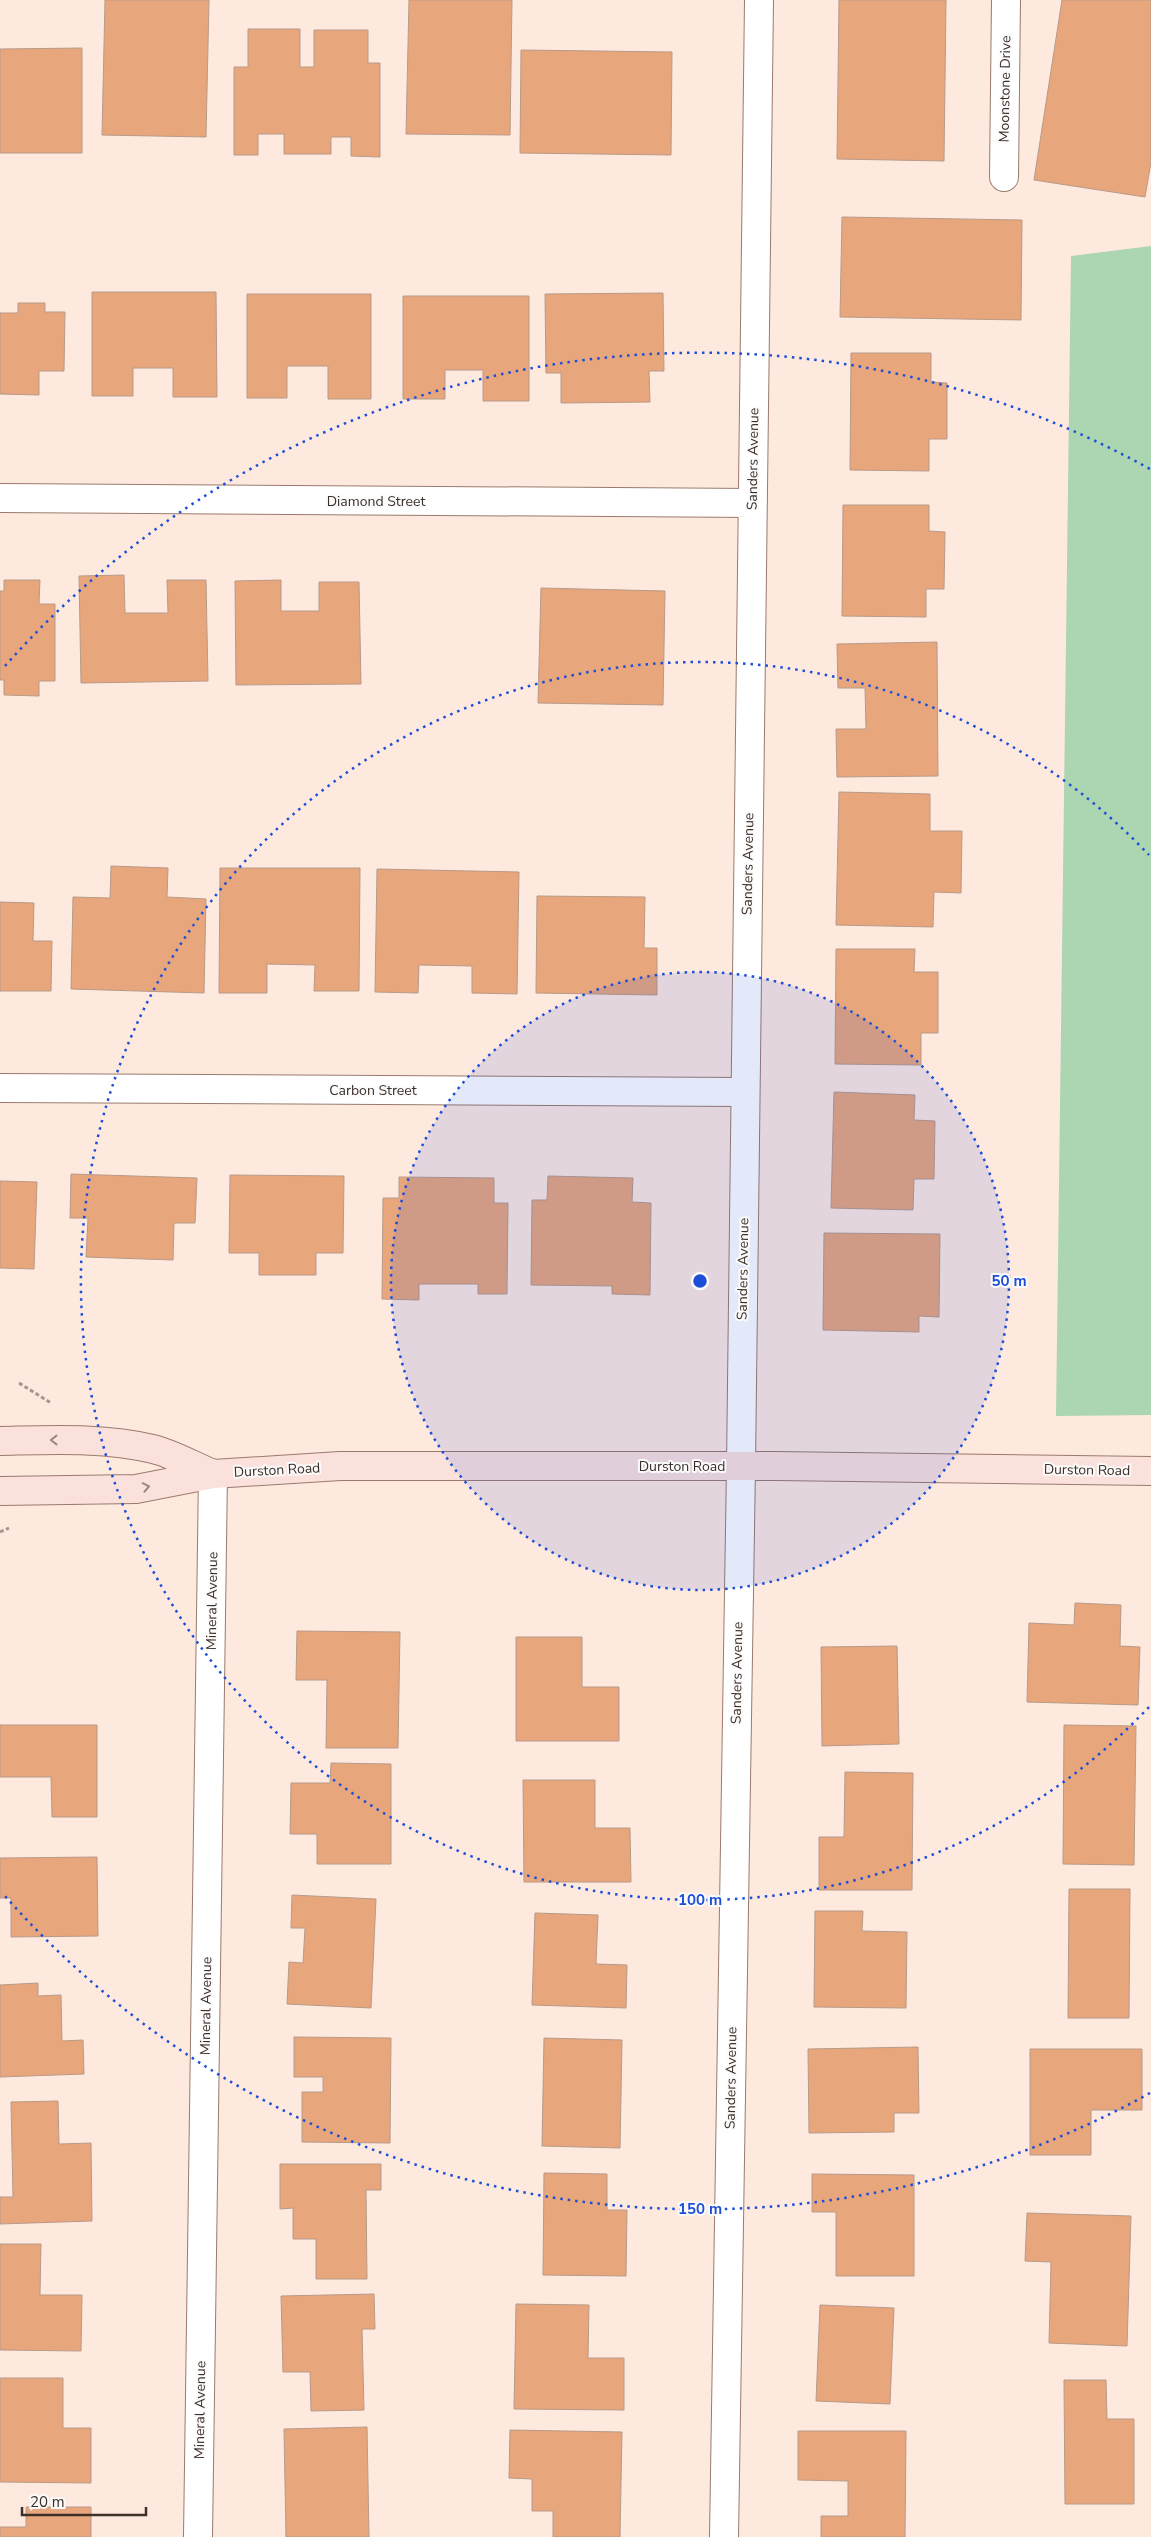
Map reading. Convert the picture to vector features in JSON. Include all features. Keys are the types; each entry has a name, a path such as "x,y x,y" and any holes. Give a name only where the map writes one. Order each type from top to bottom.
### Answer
{"main road":[{"name":"Durston Road","path":"0,1441 55,1440 103,1442 154,1449 213,1474"},
{"name":"Durston Road","path":"0,1491 136,1489 213,1474 340,1466 741,1466 1151,1471"}],"street":[{"name":"Sanders Avenue","path":"724,2537 741,1466 759,0"},
{"name":"Moonstone Drive","path":"1004,177 1006,0"},
{"name":"Diamond Street","path":"0,498 753,503"},
{"name":"Carbon Street","path":"0,1088 745,1092"},
{"name":"Mineral Avenue","path":"198,2537 213,1474"}],"green space":[{"path":"1151,246 1151,1415 1056,1416 1071,256"}],"building":[{"path":"105,0 209,0 206,137 102,135"},
{"path":"409,0 512,0 510,135 406,134"},
{"path":"839,0 946,0 944,161 837,159"},
{"path":"1062,0 1151,0 1151,162 1145,197 1034,180"},
{"path":"248,29 300,29 300,67 314,67 314,30 368,30 368,63 380,63 380,157 351,156 351,137 331,137 331,154 284,154 284,134 258,134 258,155 234,155 234,67 248,67"},
{"path":"82,48 82,153 0,153 0,49"},
{"path":"521,50 672,52 671,155 520,153"},
{"path":"842,217 1022,220 1021,320 840,317"},
{"path":"92,292 216,292 217,397 173,397 173,368 133,368 133,396 92,396"},
{"path":"663,293 664,371 649,371 650,402 561,403 561,373 546,373 545,294"},
{"path":"247,294 371,294 371,399 328,399 328,366 287,366 287,398 247,398"},
{"path":"403,296 529,296 529,401 483,401 483,370 445,370 445,399 403,399"},
{"path":"18,303 45,303 45,312 65,312 64,371 39,371 39,395 0,394 0,313 18,313"},
{"path":"851,353 931,353 931,382 947,383 947,439 929,439 929,471 850,470"},
{"path":"843,505 929,505 929,531 945,532 944,589 926,589 926,617 842,616"},
{"path":"124,575 125,613 168,613 167,580 206,580 208,681 81,683 79,576"},
{"path":"4,580 40,580 39,604 55,604 55,681 39,681 39,696 4,695 4,680 0,680 0,591 4,591"},
{"path":"281,580 281,611 319,611 319,582 359,582 361,684 236,685 235,581"},
{"path":"541,588 665,591 663,705 538,703"},
{"path":"937,642 938,776 837,777 836,729 866,729 865,688 838,688 837,644"},
{"path":"839,792 930,794 930,831 962,831 961,893 934,892 933,927 836,925"},
{"path":"111,866 168,868 167,897 206,899 204,993 71,989 73,897 110,898"},
{"path":"220,868 360,868 359,991 314,991 315,965 267,964 267,993 219,993"},
{"path":"377,869 519,872 517,994 472,993 472,966 419,965 418,993 375,992"},
{"path":"537,896 645,897 644,948 657,948 657,995 536,993"},
{"path":"0,902 34,903 33,941 52,941 51,991 0,991"},
{"path":"836,949 915,949 914,972 938,972 938,1033 921,1033 921,1065 835,1064"},
{"path":"834,1092 915,1095 914,1120 935,1121 934,1179 914,1179 913,1210 831,1208"},
{"path":"71,1174 197,1178 195,1223 174,1223 173,1260 86,1257 88,1218 70,1218"},
{"path":"230,1175 344,1176 343,1253 316,1253 316,1275 259,1275 259,1253 229,1253"},
{"path":"548,1176 633,1178 632,1202 651,1203 650,1295 612,1294 612,1286 531,1285 532,1200 547,1200"},
{"path":"399,1177 494,1178 494,1203 508,1203 507,1294 478,1294 478,1284 419,1284 419,1300 382,1299 383,1198 399,1198"},
{"path":"0,1181 37,1182 34,1269 0,1268"},
{"path":"824,1233 940,1234 939,1317 919,1316 919,1332 823,1330"},
{"path":"1075,1603 1121,1605 1120,1646 1140,1647 1138,1705 1027,1702 1029,1623 1074,1625"},
{"path":"297,1631 400,1632 398,1748 326,1748 327,1680 296,1680"},
{"path":"516,1637 582,1637 582,1687 619,1687 619,1741 516,1741"},
{"path":"897,1646 899,1744 822,1746 821,1647"},
{"path":"0,1725 97,1725 97,1817 52,1817 51,1777 0,1777"},
{"path":"1064,1725 1136,1726 1134,1865 1063,1864"},
{"path":"331,1763 391,1764 391,1864 317,1864 317,1834 290,1834 291,1783 330,1783"},
{"path":"845,1772 913,1773 912,1890 819,1890 819,1837 844,1837"},
{"path":"523,1780 595,1780 595,1828 630,1828 631,1882 524,1882"},
{"path":"97,1857 98,1936 11,1937 11,1898 0,1898 0,1858"},
{"path":"1069,1889 1130,1889 1129,2018 1068,2018"},
{"path":"292,1895 376,1899 371,2008 287,2004 289,1962 303,1963 305,1928 291,1928"},
{"path":"815,1911 863,1911 862,1931 907,1932 906,2008 814,2007"},
{"path":"535,1913 598,1915 596,1964 627,1965 626,2008 532,2005"},
{"path":"38,1983 38,1996 61,1995 62,2041 83,2040 84,2074 0,2077 0,1985"},
{"path":"294,2037 391,2038 390,2143 302,2142 302,2092 323,2092 323,2077 294,2077"},
{"path":"544,2038 622,2040 620,2148 542,2146"},
{"path":"918,2047 919,2113 894,2113 894,2132 809,2133 808,2049"},
{"path":"1030,2049 1142,2049 1142,2110 1091,2110 1091,2155 1030,2155"},
{"path":"58,2101 59,2144 91,2143 92,2221 0,2224 0,2197 13,2197 11,2102"},
{"path":"280,2164 381,2164 381,2190 366,2190 367,2279 316,2279 316,2239 293,2239 293,2208 280,2209"},
{"path":"544,2173 607,2174 607,2210 627,2210 626,2276 543,2275"},
{"path":"812,2174 914,2175 914,2276 836,2276 836,2212 812,2212"},
{"path":"1027,2213 1131,2216 1127,2346 1049,2343 1051,2262 1025,2261"},
{"path":"0,2244 41,2244 40,2295 82,2295 81,2351 0,2350"},
{"path":"374,2294 375,2329 362,2329 364,2410 311,2411 310,2372 283,2372 281,2296"},
{"path":"516,2304 589,2305 588,2358 624,2358 624,2410 514,2409"},
{"path":"820,2305 894,2308 890,2404 816,2401"},
{"path":"0,2378 63,2378 63,2428 91,2428 91,2483 0,2482"},
{"path":"1064,2380 1106,2380 1107,2419 1134,2419 1134,2504 1065,2504"},
{"path":"367,2427 369,2537 286,2537 284,2429"},
{"path":"510,2430 622,2432 620,2537 553,2537 553,2511 532,2511 532,2479 509,2478"},
{"path":"798,2431 906,2431 905,2537 821,2537 821,2516 848,2516 848,2481 798,2480"},
{"path":"26,2507 91,2507 91,2537 0,2537 0,2527 26,2527"}]}
